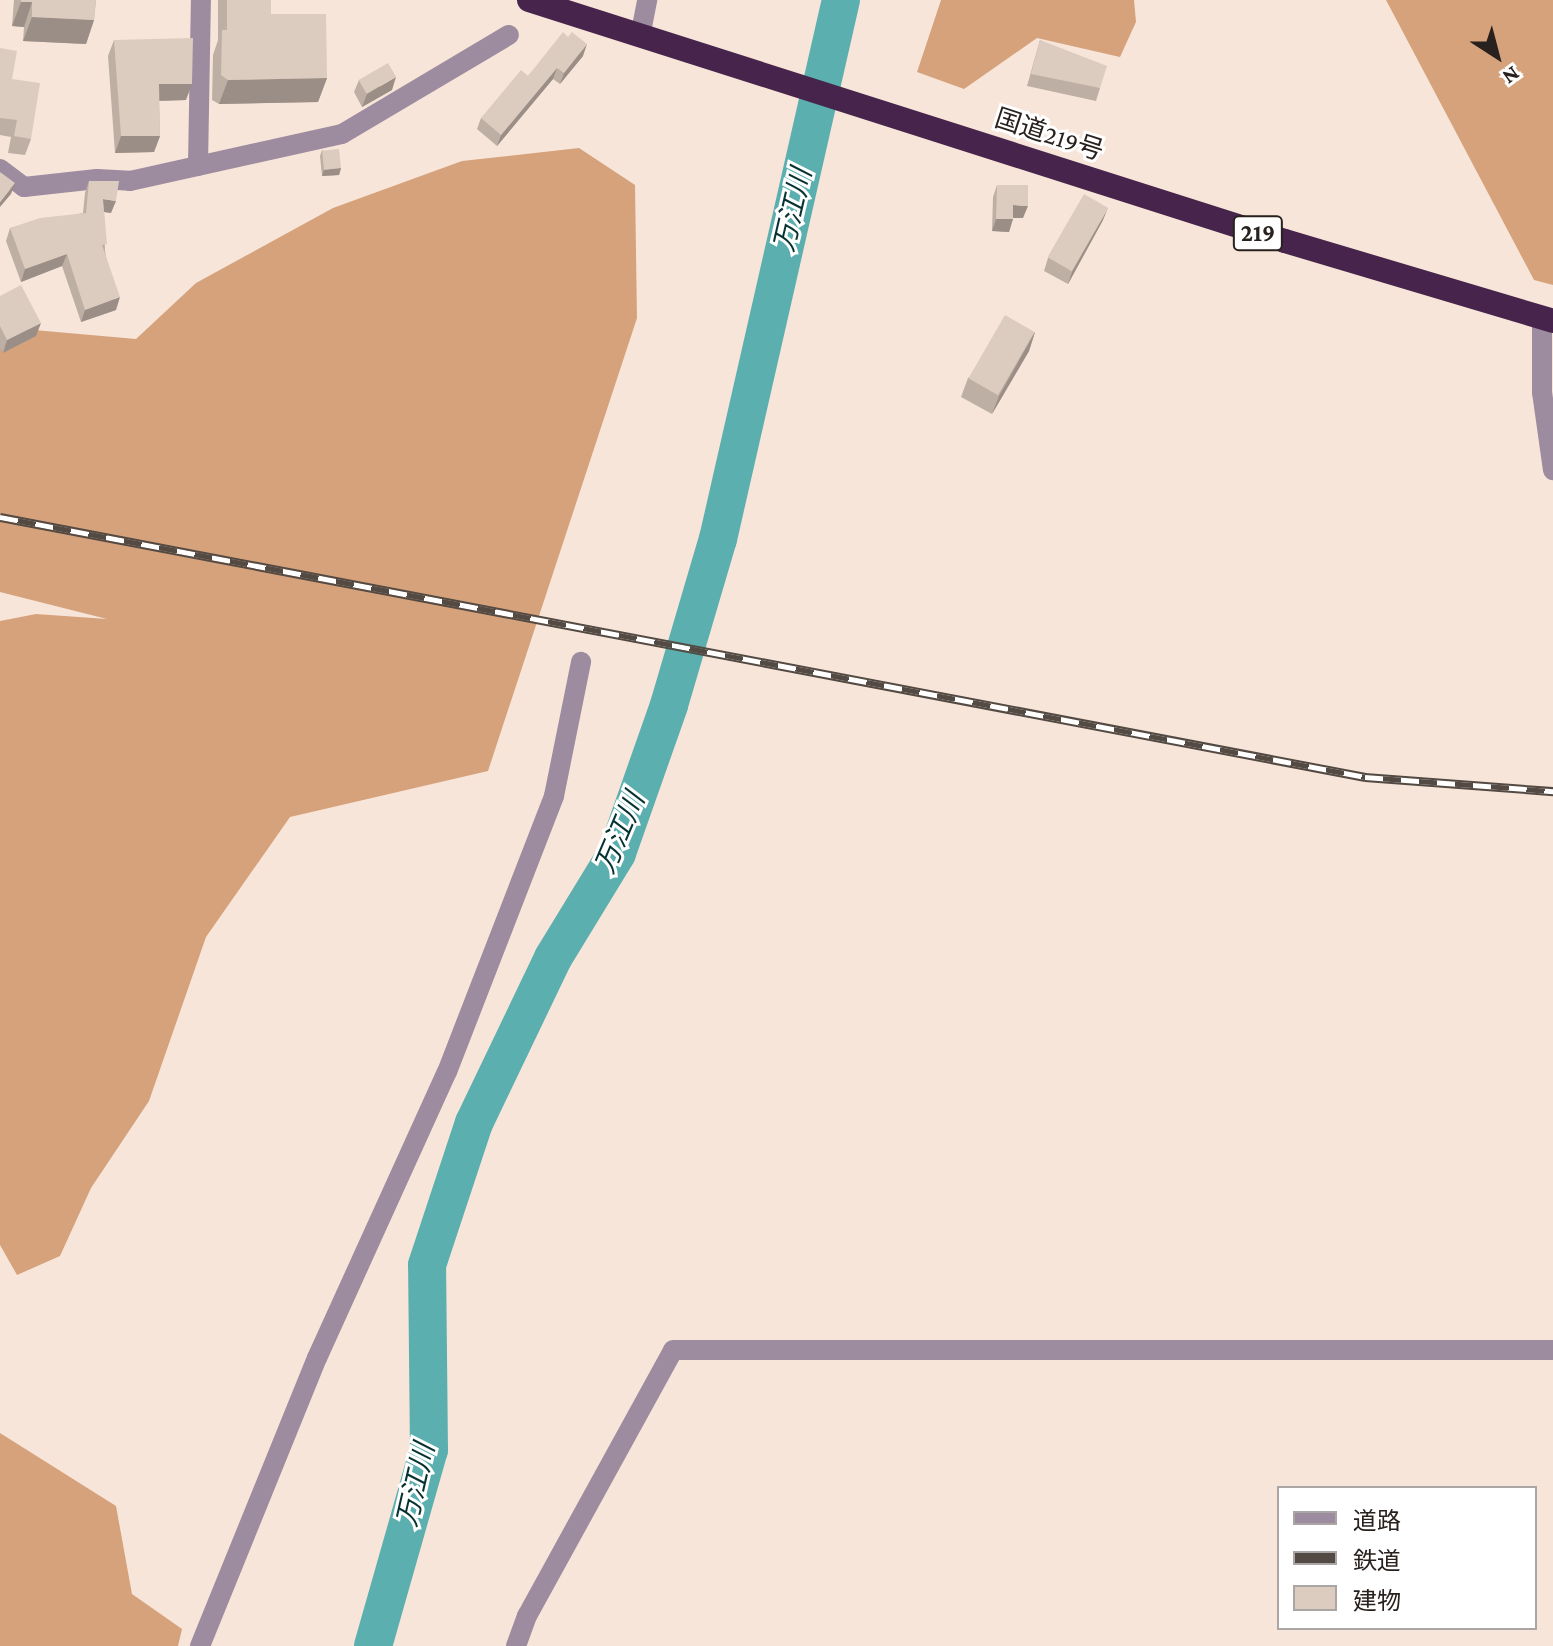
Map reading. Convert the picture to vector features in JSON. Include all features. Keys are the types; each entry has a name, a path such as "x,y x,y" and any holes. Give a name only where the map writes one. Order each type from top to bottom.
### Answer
{"highway":[{"name":"国道219号","path":"529,0 641,32 681,49 1548,319"}],"street":[{"path":"198,166 201,0"},
{"path":"641,32 647,0"},
{"path":"0,169 24,187 97,179 130,181 342,134 509,35"},
{"path":"1548,319 1542,392 1553,470"},
{"path":"200,1646 317,1358 447,1072 487,970 554,796 581,662"},
{"path":"516,1646 527,1616 673,1350 1553,1350"}],"shaded area":[{"path":"941,0 1134,0 1136,22 1120,57 1037,38 964,89 917,72"},
{"path":"1386,0 1553,0 1553,285 1534,280"},
{"path":"579,148 635,185 637,318 488,771 290,817 206,937 149,1101 91,1188 60,1256 17,1275 0,1245 0,621 36,614 107,619 0,592 0,327 136,339 196,283 333,208 462,161"},
{"path":"0,1433 116,1506 132,1594 182,1629 178,1646 0,1646"}],"building":[{"path":"21,0 96,0 94,20 32,17 32,2"},
{"path":"227,0 271,0 271,14 326,14 327,78 228,80 221,75 222,30 227,30"},
{"path":"563,32 568,37 572,32 587,44 564,73 557,68 501,135 481,118 521,70 528,76"},
{"path":"193,38 192,84 159,84 160,136 121,136 114,40"},
{"path":"1040,40 1107,66 1100,88 1031,74"},
{"path":"0,48 17,51 12,79 40,83 31,139 14,136 17,120 0,118"},
{"path":"388,63 396,77 367,94 359,80"},
{"path":"339,149 341,168 324,170 322,151"},
{"path":"0,172 15,183 0,202"},
{"path":"89,181 119,181 116,201 103,199 107,244 102,245 120,297 85,310 67,254 25,269 10,228 40,218 86,213"},
{"path":"997,185 1028,185 1028,206 1013,205 1013,219 996,219"},
{"path":"1084,194 1108,208 1072,271 1048,257"},
{"path":"21,285 41,323 7,340 0,326 0,296"},
{"path":"1005,315 1034,332 998,395 968,378"}],"waterway":[{"name":"万江川","path":"373,1646 429,1450 427,1265 474,1123 553,958 617,853 669,705 718,539 841,0"}],"railway":[{"path":"0,517 1365,777 1553,791"}]}
